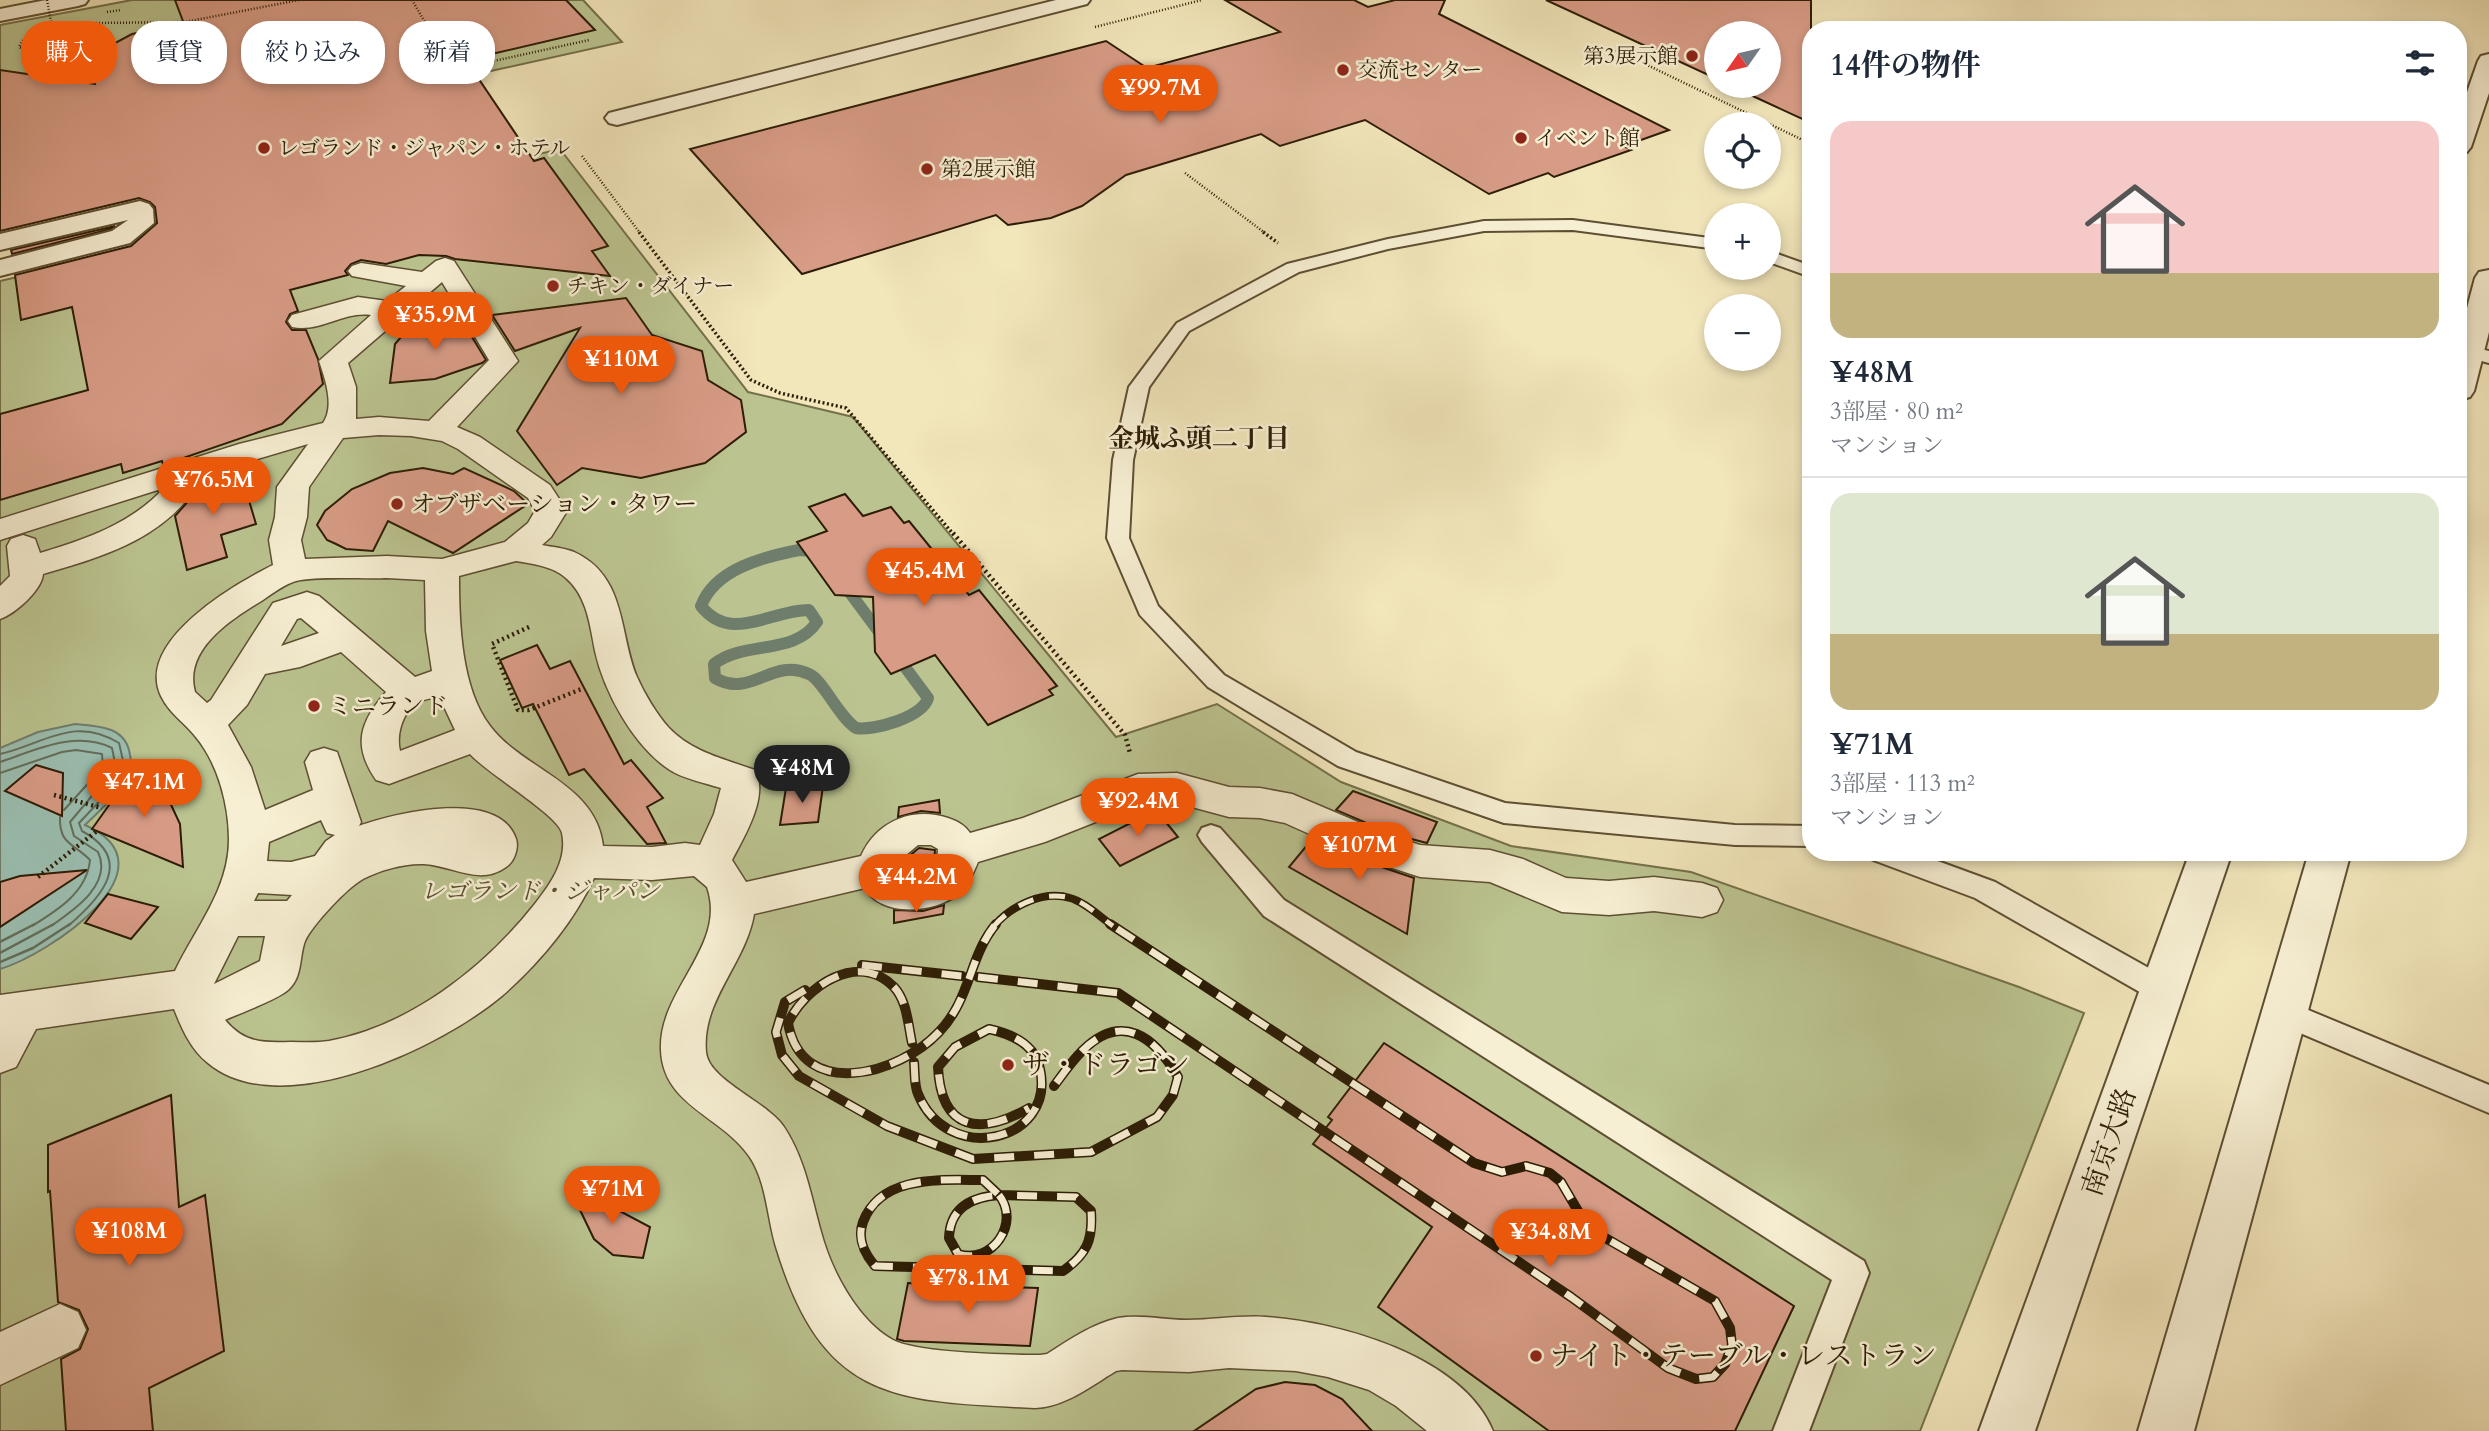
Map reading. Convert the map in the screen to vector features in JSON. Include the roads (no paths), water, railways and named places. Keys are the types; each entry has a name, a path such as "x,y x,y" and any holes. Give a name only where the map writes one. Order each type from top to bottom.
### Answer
{"street":[{"path":"0,15 78,0"},
{"path":"617,118 1080,0"},
{"path":"2467,124 2489,61"},
{"path":"0,242 140,209 141,223 121,237 0,268"},
{"path":"290,570 285,540 291,517 293,487 341,419 342,387 333,361 445,266 504,360 436,431"},
{"path":"361,271 427,281"},
{"path":"2472,354 2489,278"},
{"path":"302,321 358,305 393,310"},
{"path":"0,607 27,579 26,568 10,527 249,450 334,431 363,428 436,431 475,445 501,468 540,490 549,500 551,511 540,530 516,550 442,570 387,567 290,570 229,605 181,653 174,684 180,698 205,723 226,755 247,820 249,855 194,999 218,1044 247,1062 323,1062 355,1054 391,1040 473,996 513,961 551,914 581,861 583,834 573,817 540,788 508,766 478,736 460,704 452,677 441,596 442,570"},
{"path":"26,568 84,552 126,532 170,504 185,485 190,470"},
{"path":"516,550 562,560 579,570 595,591 605,614 618,675 655,737 685,761 741,780 735,814 726,837 721,884"},
{"path":"205,723 224,709 285,611 307,604 407,690 417,690 452,677"},
{"path":"254,662 291,658 319,649 343,636"},
{"path":"407,690 380,727 379,747 389,770 478,736"},
{"path":"0,1053 12,1012 160,994 194,999 273,977 281,963 281,946 298,918 342,861 329,778 247,820"},
{"path":"959,852 1031,831 1138,789 1177,788 1229,802 1292,808 1379,848 1420,861 1490,866 1509,871 1562,895 1609,898 1654,894 1702,900"},
{"path":"919,828 933,828 945,832 953,839 959,852 956,869 949,879 925,892 899,892 888,886 877,869 883,847 905,831 919,828"},
{"path":"581,861 662,863 687,859 721,884 735,914 723,952 693,1001 684,1028 684,1056 688,1074 706,1092 754,1125 767,1142 786,1183 810,1275 834,1314 866,1353 884,1363 931,1376 1047,1381 1115,1345 1190,1346 1227,1342 1287,1344 1347,1355 1396,1373 1447,1410 1466,1431"},
{"path":"243,873 276,880 306,876 342,861"},
{"name":"南京大路","path":"2007,1431 2208,861"},
{"path":"2166,1431 2327,861"},
{"path":"721,884 877,869"},
{"path":"226,919 298,918"},
{"path":"0,1359 60,1330"}],"lane":[{"path":"1704,242 1573,225 1484,226 1388,244 1293,268 1183,327 1139,387 1123,460 1118,538 1148,610 1216,681 1348,759 1504,813 1735,835 1802,836"},
{"path":"1781,261 1802,269"},
{"path":"1211,835 1274,908 1852,1273 1791,1431"},
{"path":"1930,861 2162,990"},
{"path":"2284,1013 2489,1099"}],"water":[{"path":"75,724 110,729 123,738 130,755 127,778 112,799 85,825 111,843 119,863 113,885 96,908 73,928 21,961 0,969 0,748 38,732"}],"waterway":[{"path":"799,550 814,551 822,555 928,698 917,711 885,725 856,728 820,683 809,674 784,670 740,684 715,678 714,664 726,657 796,640 817,622 809,610 794,611 752,622 725,623 701,606 708,593 729,574 770,556 799,550"}],"railway":[{"path":"996,924 1018,906 1039,898 1060,896 1081,903 1113,926"},
{"path":"912,1043 902,999 894,987 880,976 865,972 849,973 820,986 807,997 788,1023 797,1048 812,1064 832,1072 854,1073 901,1059 922,1047 950,1019 958,1006 980,950 996,924"},
{"path":"978,977 1118,993 1571,1297 1668,1368 1696,1379 1713,1377 1725,1364 1732,1345 1730,1328 1715,1301 1588,1228 1561,1182 1550,1173 1526,1166 1502,1172 1474,1163 1113,926"},
{"path":"862,965 962,976"},
{"path":"805,990 785,1002 776,1032 782,1055 799,1076 887,1126 973,1159 1091,1152 1157,1117 1173,1095 1178,1077 1159,1050 1136,1034 1124,1031 1097,1039 1078,1055 1054,1086"},
{"path":"914,1062 918,1094 933,1117 952,1131 974,1137 996,1136 1016,1128 1032,1114 1041,1094 1040,1069 1033,1053 1006,1034 989,1029 955,1047 938,1067 941,1088 955,1115 966,1122 995,1122 1029,1108"},
{"path":"983,1180 999,1195 1076,1197 1091,1211 1091,1230 1087,1246 1078,1259 1063,1271 875,1266 863,1246 861,1228 872,1206 884,1195 898,1188 932,1181 983,1180"},
{"path":"999,1195 1007,1218 1000,1239 992,1248 982,1253 970,1256 958,1254 949,1238 953,1219 971,1202 999,1195"}],"place":[{"name":"第3展示館","path":"1692,56"},
{"name":"交流センター","path":"1343,70"},
{"name":"イベント館","path":"1521,138"},
{"name":"レゴランド・ジャパン・ホテル","path":"264,148"},
{"name":"第2展示館","path":"927,169"},
{"name":"チキン・ダイナー","path":"553,286"},
{"name":"オブザベーション・タワー","path":"397,504"},
{"name":"ミニランド","path":"314,706"},
{"name":"ザ・ドラゴン","path":"1008,1065"},
{"name":"ナイト・テーブル・レストラン","path":"1536,1356"}],"district":[{"name":"金城ふ頭二丁目","path":"1199,438"}],"park label":[{"name":"レゴランド・ジャパン","path":"540,891"}]}
